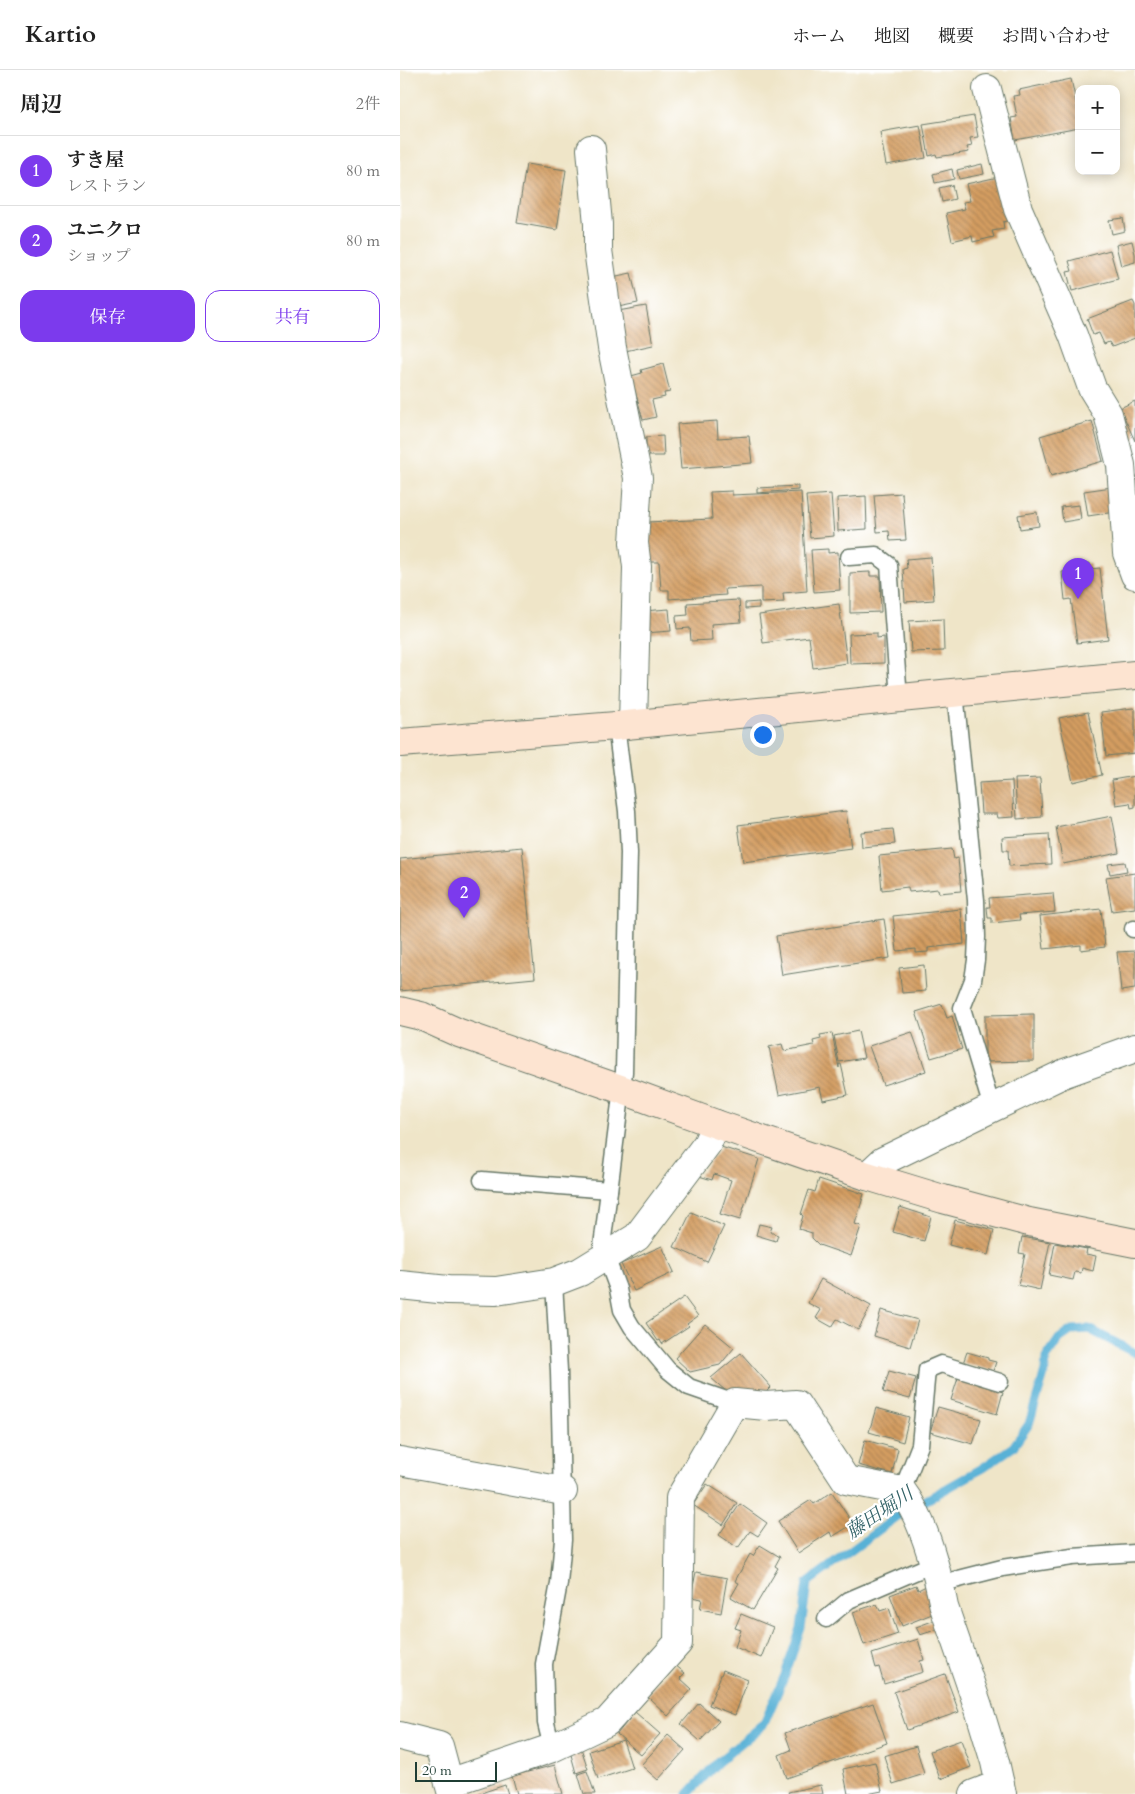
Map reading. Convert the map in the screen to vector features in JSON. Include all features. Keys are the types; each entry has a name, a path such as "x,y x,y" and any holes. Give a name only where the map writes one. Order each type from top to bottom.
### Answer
{"street":[{"path":"987,89 1018,209 1073,335 1081,362 1092,388 1108,414 1121,465 1127,553 1135,575"},
{"path":"591,149 598,224 598,250 612,348 638,478 634,543 637,566 624,725"},
{"path":"400,743 624,725 1135,675"},
{"path":"400,1011 420,1016 459,1033 867,1176 1029,1222 1135,1243"},
{"path":"867,1176 883,1161 1065,1073 1135,1048"},
{"path":"400,1285 448,1290 496,1290 554,1282 580,1272 637,1237 706,1144 716,1124"},
{"path":"400,1736 438,1746 451,1788 552,1748 608,1722 678,1643 680,1498 735,1404 766,1406 796,1404 846,1480 905,1495 923,1531 944,1607 978,1706 1001,1789 974,1794"},
{"path":"400,1461 563,1491"}],"lane":[{"path":"848,557 876,555 889,565 899,698"},
{"path":"956,692 976,900 977,938 973,980 962,1008 992,1108"},
{"path":"624,725 629,853 623,1090 602,1246 618,1289 622,1310 632,1327 668,1370 689,1387 735,1404"},
{"path":"482,1180 609,1190"},
{"path":"552,1748 546,1723 544,1664 559,1584 563,1540 563,1491 554,1282"},
{"path":"905,1495 920,1445 927,1370 941,1364 1000,1382"},
{"path":"826,1619 848,1600 936,1574 1002,1568 1072,1557 1135,1553"}],"building":[{"path":"1071,79 1075,98 1075,129 1015,140 1011,118 1017,117 1013,96 1020,95 1019,90"},
{"path":"974,116 978,137 970,138 972,146 967,147 969,152 937,157 936,154 929,156 923,124"},
{"path":"920,125 926,158 886,165 880,132"},
{"path":"526,164 566,170 557,230 517,223"},
{"path":"982,164 984,174 959,179 957,170"},
{"path":"952,169 954,179 935,183 933,174"},
{"path":"1003,176 1012,220 1003,222 1004,229 992,231 994,237 973,242 972,236 952,241 946,213 965,209 963,202 970,201 966,184"},
{"path":"952,185 955,199 942,202 939,188"},
{"path":"1123,218 1125,231 1112,234 1109,220"},
{"path":"1132,241 1135,262 1121,266 1116,245"},
{"path":"1110,250 1118,279 1072,291 1067,272 1072,271 1069,261"},
{"path":"631,273 638,303 618,307 612,277"},
{"path":"1133,301 1135,305 1135,338 1112,347 1109,342 1104,344 1099,333 1093,335 1087,319"},
{"path":"646,306 653,345 625,351 618,311"},
{"path":"663,364 670,392 664,393 665,397 652,400 656,417 643,420 631,376 642,373 641,370"},
{"path":"1135,401 1135,441 1120,408"},
{"path":"717,421 718,438 749,436 752,463 681,469 677,424"},
{"path":"1092,421 1103,461 1051,476 1040,436"},
{"path":"663,436 664,456 646,456 646,437"},
{"path":"798,486 798,490 757,493 757,488"},
{"path":"1112,487 1115,512 1088,516 1084,491"},
{"path":"732,491 732,495 801,492 807,591 783,593 784,602 761,603 761,587 725,589 726,595 669,599 669,590 661,590 659,562 649,562 647,522 712,519 710,492"},
{"path":"902,493 906,540 890,541 889,531 877,532 874,495"},
{"path":"831,494 834,536 810,538 806,496"},
{"path":"866,496 867,529 838,531 837,498"},
{"path":"1079,505 1081,519 1063,522 1061,507"},
{"path":"1037,512 1039,526 1020,529 1018,515"},
{"path":"828,549 828,553 838,552 840,590 814,592 811,550"},
{"path":"931,557 934,600 905,602 903,569 907,568 906,559"},
{"path":"1090,563 1090,569 1100,568 1108,639 1077,643 1071,599 1065,600 1062,572 1081,570 1080,564"},
{"path":"870,572 870,576 880,576 881,612 850,613 850,573"},
{"path":"739,600 741,622 711,624 712,640 691,641 690,628 677,629 676,616 688,615 687,603"},
{"path":"759,602 759,608 745,609 745,603"},
{"path":"839,604 847,663 813,668 809,637 763,643 759,615"},
{"path":"669,609 671,631 645,633 643,611"},
{"path":"943,619 944,651 911,652 909,621"},
{"path":"877,633 877,638 884,637 884,663 850,664 849,634"},
{"path":"1135,709 1135,753 1106,756 1101,712"},
{"path":"1088,712 1102,775 1073,782 1059,718"},
{"path":"1135,776 1135,807 1131,808 1130,803 1116,805 1112,780"},
{"path":"1040,778 1042,817 1017,819 1015,779"},
{"path":"1012,781 1014,817 998,818 997,814 981,814 979,783"},
{"path":"846,811 851,848 743,862 738,825"},
{"path":"1112,816 1119,853 1063,864 1056,827"},
{"path":"893,829 895,844 862,847 861,832"},
{"path":"1049,834 1051,864 1009,866 1008,850 1003,850 1002,837"},
{"path":"522,847 535,978 400,991 400,859"},
{"path":"952,849 954,859 958,858 961,891 939,893 938,889 909,892 908,887 882,890 879,856"},
{"path":"1125,862 1127,871 1110,874 1108,864"},
{"path":"1135,873 1135,908 1112,911 1106,877"},
{"path":"1053,893 1055,912 1019,915 1020,920 992,923 992,918 988,918 987,907 990,907 989,898"},
{"path":"961,909 964,944 928,948 928,952 916,953 916,949 897,951 893,916"},
{"path":"1101,909 1105,947 1081,950 1081,945 1044,949 1040,916"},
{"path":"884,919 890,958 782,975 776,936"},
{"path":"1135,951 1135,989 1121,991 1117,952"},
{"path":"924,965 926,991 902,993 899,968"},
{"path":"942,1004 947,1018 952,1016 962,1049 931,1058 916,1012"},
{"path":"1034,1014 1034,1061 985,1062 985,1015"},
{"path":"858,1031 864,1058 839,1062 834,1036"},
{"path":"912,1032 926,1071 883,1085 869,1046"},
{"path":"832,1033 839,1068 839,1064 841,1064 848,1095 823,1100 820,1087 779,1095 769,1047 782,1044 784,1051 814,1045 813,1041 821,1039 820,1035"},
{"path":"721,1147 759,1159 740,1220 720,1214 731,1180 714,1174 712,1180 699,1176"},
{"path":"819,1179 864,1194 855,1224 861,1226 851,1256 819,1245 812,1238 812,1233 799,1229 803,1216 801,1214 809,1190 815,1192"},
{"path":"900,1207 931,1217 924,1241 893,1232"},
{"path":"691,1212 724,1226 707,1262 674,1247"},
{"path":"955,1220 994,1230 988,1255 949,1245"},
{"path":"759,1224 772,1227 770,1232 778,1235 776,1241 756,1235"},
{"path":"1022,1237 1050,1242 1040,1290 1018,1285 1025,1254 1019,1253"},
{"path":"1055,1243 1087,1249 1086,1254 1096,1256 1093,1271 1082,1268 1081,1273 1075,1272 1073,1280 1049,1275"},
{"path":"662,1246 674,1272 634,1291 621,1264"},
{"path":"821,1279 871,1306 858,1330 837,1319 832,1327 816,1318 821,1310 808,1303"},
{"path":"684,1297 698,1316 687,1324 689,1326 662,1344 646,1323"},
{"path":"881,1310 918,1320 910,1347 874,1336"},
{"path":"705,1324 734,1348 720,1365 690,1372 675,1358"},
{"path":"967,1352 996,1362 993,1371 963,1363"},
{"path":"741,1353 771,1387 760,1398 726,1391 711,1378"},
{"path":"889,1371 916,1378 910,1399 883,1392"},
{"path":"958,1378 1003,1392 997,1414 951,1400"},
{"path":"938,1407 981,1419 973,1444 930,1432"},
{"path":"876,1408 909,1417 903,1442 869,1432"},
{"path":"865,1440 898,1449 892,1474 858,1465"},
{"path":"707,1484 737,1503 723,1525 693,1505"},
{"path":"832,1492 853,1524 832,1537 830,1532 798,1553 778,1521 811,1500 814,1504"},
{"path":"740,1504 767,1523 758,1536 750,1531 738,1548 719,1535"},
{"path":"760,1545 780,1557 775,1566 778,1568 753,1610 731,1597 739,1583 735,1581 750,1554 753,1556"},
{"path":"696,1572 727,1578 721,1613 700,1609 702,1599 691,1597"},
{"path":"916,1585 918,1590 926,1586 937,1612 902,1626 890,1595"},
{"path":"877,1604 880,1611 889,1608 898,1634 864,1645 853,1612"},
{"path":"741,1614 773,1627 761,1658 735,1647 741,1630 735,1628"},
{"path":"935,1620 938,1629 920,1635 916,1627"},
{"path":"918,1639 924,1660 920,1661 923,1672 884,1684 879,1667 876,1668 872,1654"},
{"path":"675,1665 685,1673 680,1678 692,1689 668,1716 647,1696"},
{"path":"723,1670 748,1680 735,1715 709,1705"},
{"path":"945,1674 959,1712 907,1730 894,1692"},
{"path":"699,1703 719,1721 700,1741 681,1724"},
{"path":"873,1703 887,1743 787,1778 779,1755 791,1750 785,1733"},
{"path":"635,1712 660,1734 641,1755 617,1734"},
{"path":"668,1735 685,1750 658,1780 641,1765"},
{"path":"623,1740 632,1768 598,1779 589,1751"},
{"path":"961,1740 971,1767 940,1779 930,1751"},
{"path":"916,1746 924,1774 893,1784 884,1756"},
{"path":"581,1748 588,1769 576,1773 570,1751"},
{"path":"875,1762 882,1791 867,1794 848,1794 843,1769"},
{"path":"555,1765 563,1794 517,1794 512,1776"},
{"path":"587,1771 595,1794 584,1794 578,1774"},
{"path":"505,1785 508,1794 478,1794"},
{"path":"821,1785 823,1794 789,1794 788,1792"}],"waterway":[{"name":"藤田堀川","path":"688,1794 718,1762 764,1724 785,1675 801,1628 807,1583 898,1516 981,1469 1013,1447 1029,1424 1045,1371 1046,1358 1059,1339 1072,1330 1089,1329 1135,1353"}],"place":[{"name":"すき屋","path":"1078,599"},
{"name":"ユニクロ","path":"464,918"}]}
